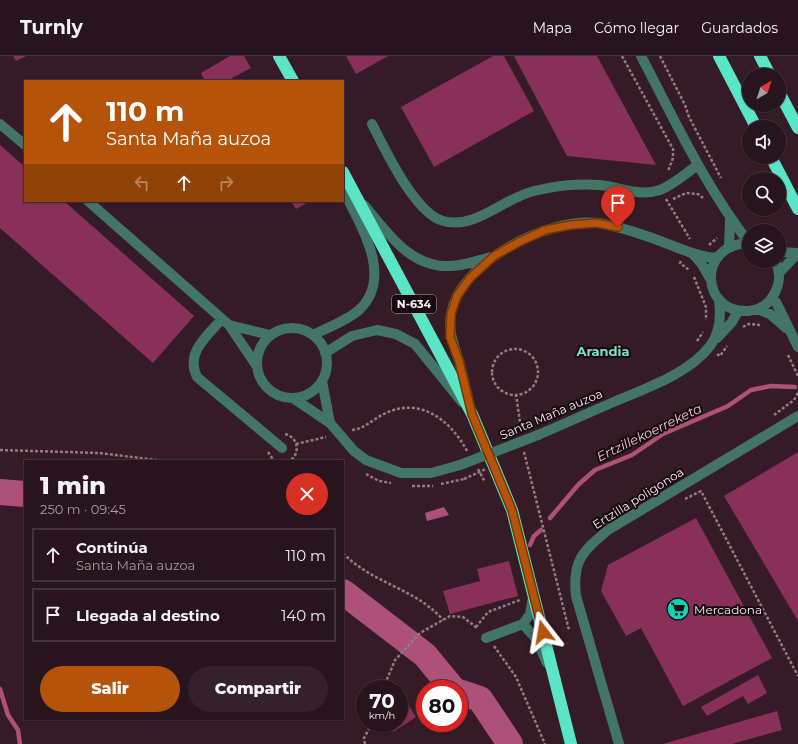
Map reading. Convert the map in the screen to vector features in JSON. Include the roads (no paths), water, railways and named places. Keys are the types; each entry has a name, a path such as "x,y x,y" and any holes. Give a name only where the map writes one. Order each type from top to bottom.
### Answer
{"highway":[{"path":"279,56 292,79"},
{"path":"719,56 752,120"},
{"path":"760,56 766,68"},
{"path":"786,105 798,128"},
{"path":"775,164 798,209"},
{"name":"N-634","path":"344,174 472,414 512,510 528,594 555,681 572,744"}],"street":[{"path":"641,56 698,165 730,220 742,235"},
{"path":"0,124 24,144"},
{"path":"372,124 402,180 426,211 442,221 465,222 531,192 571,184 601,185 637,193 660,189 698,165"},
{"path":"313,335 358,311 367,300 376,273 368,243 344,191"},
{"path":"355,194 397,243 416,259 434,265 450,266 471,263 494,256 545,230 571,225 596,223 629,229 693,254 717,258"},
{"path":"89,202 226,322 256,365 264,385 272,392 282,397 293,398 304,396 322,381 327,363 321,343 313,335 303,330 292,328 280,330 270,335 262,344 257,354 256,365"},
{"path":"729,247 730,220"},
{"path":"742,244 729,247 713,264 711,280 712,287 719,300 725,305 738,311 757,309 770,314 790,330"},
{"path":"786,252 798,253 786,266"},
{"path":"693,254 701,263 711,280"},
{"path":"472,414 459,361 450,337 451,314 457,296 470,278 494,256"},
{"path":"757,309 772,298 776,291 779,273 777,268"},
{"path":"779,273 784,268"},
{"path":"772,298 776,302 798,347"},
{"name":"Santa Maña auzoa","path":"322,381 330,423 354,451 366,460 402,473 431,473 460,465 538,435 680,372 698,359 714,341 719,326 719,300"},
{"path":"714,341 732,322 738,311"},
{"path":"226,322 270,335"},
{"path":"226,322 195,353 192,362 193,370 197,377 282,448"},
{"path":"325,353 352,336 376,330 396,334 415,344 472,414"},
{"path":"293,398 330,423"},
{"name":"Ertzilla poligonoa","path":"619,744 576,596 574,578 579,560 591,545 608,530 798,416"},
{"path":"486,638 523,624 530,614 528,594"},
{"path":"523,624 536,639 555,681"}],"waterway":[{"name":"Ertzillekoerreketa","path":"550,518 579,484 595,470 632,455 663,434 728,406 751,390 771,386 795,387"},
{"path":"0,492 24,494"},
{"name":"Ertzillekoerreketa","path":"530,545 534,536 541,530"},
{"path":"344,593 425,655 446,680"},
{"path":"0,689 8,715 18,730 20,744"},
{"path":"468,695 480,699 510,744"}],"place":[{"name":"Mercadona","path":"678,609"}],"district":[{"name":"Arandia","path":"603,351"}]}
